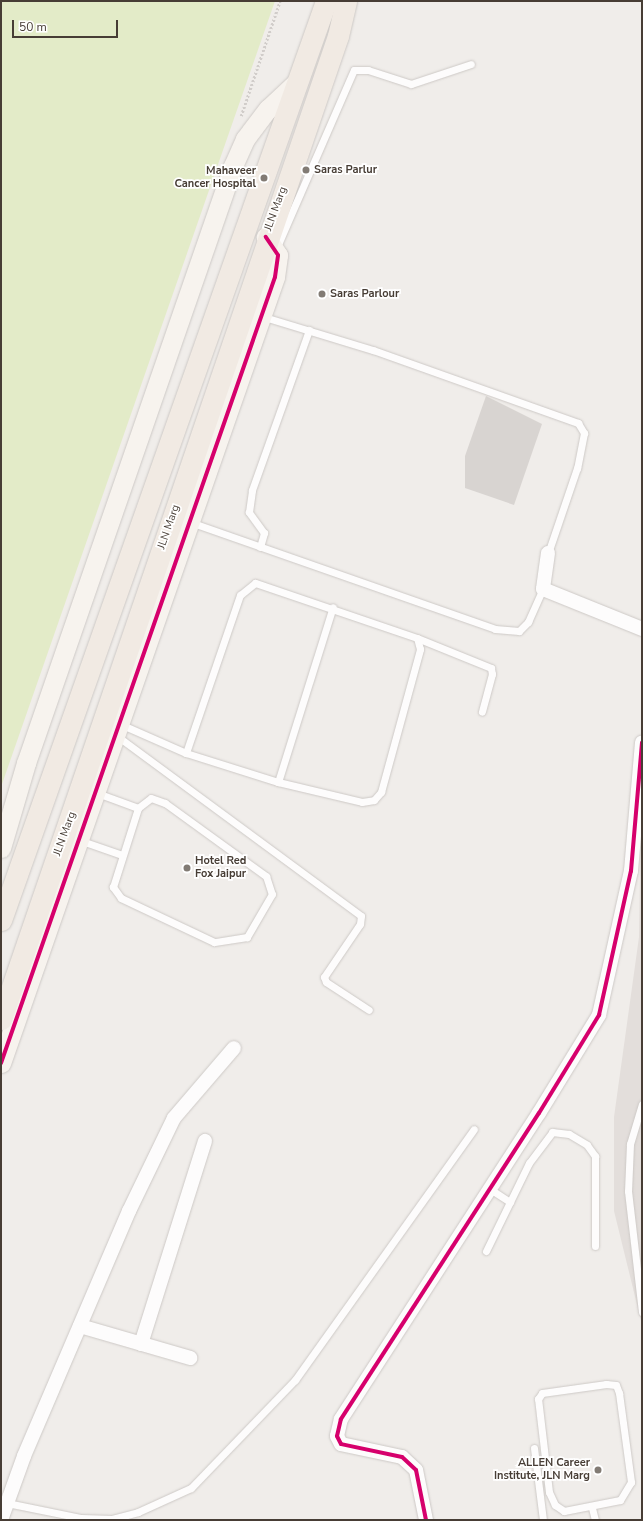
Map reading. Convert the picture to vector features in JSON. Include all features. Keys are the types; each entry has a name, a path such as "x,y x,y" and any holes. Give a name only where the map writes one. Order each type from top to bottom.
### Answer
{"main road":[{"path":"338,36 346,1"},
{"path":"338,36 358,1"},
{"name":"JLN Marg","path":"2,914 231,265 301,78 322,7"},
{"name":"JLN Marg","path":"1,1019 40,925 110,725 180,519 242,309 271,243 338,36"}],"street":[{"path":"1,848 26,763 233,166 245,139 268,109 301,78"},
{"path":"180,519 261,316 278,263 271,243"},
{"path":"548,553 542,577 543,589 642,629"},
{"path":"1,1063 40,925 78,840 94,792 110,725"},
{"path":"426,1520 416,1470 402,1457 341,1444 337,1436 341,1419 490,1189 599,1015 631,871 642,742"},
{"path":"1,1520 80,1326 174,1118 234,1048"},
{"path":"141,1344 205,1141"},
{"path":"80,1326 190,1358"}],"lane":[{"path":"271,243 354,70 368,70 411,84 472,64"},
{"path":"242,309 309,330 578,423 584,433 577,468 548,553"},
{"path":"260,547 264,533 250,512 252,490 309,330"},
{"path":"180,519 467,622 506,631 519,631 528,622 543,589"},
{"path":"186,753 240,595 255,583 333,607 491,668 492,674 482,712"},
{"path":"278,782 333,607"},
{"path":"110,725 186,753 278,782 362,802 374,800 381,792 420,649 416,638"},
{"path":"110,725 361,916 360,924 324,977 326,982 369,1010"},
{"path":"94,792 138,808"},
{"path":"151,798 165,803 266,876 272,894 247,937 214,942 121,898 113,887 122,855 138,808 151,798"},
{"path":"78,840 122,855"},
{"path":"642,1104 640,1120 630,1144 628,1191 642,1312"},
{"path":"8,1503 81,1518 112,1519 150,1507 191,1488 295,1380 474,1129"},
{"path":"486,1251 510,1202 544,1140 552,1132 569,1134 587,1145 595,1156 595,1246"},
{"path":"490,1189 510,1202"},
{"path":"616,1385 631,1482 620,1500 592,1508 564,1510 555,1505 549,1492 537,1409 542,1393 616,1385"},
{"path":"534,1448 543,1520"},
{"path":"592,1508 595,1520"}],"shaded area":[{"path":"642,742 642,1325 614,1211 614,1117 639,937"}],"green space":[{"path":"1,1 275,1 1,787"}],"building":[{"path":"486,396 542,424 514,505 465,488 465,456"}],"cycle path":[{"path":"1,1063 275,277 278,255 266,237"},
{"path":"426,1520 416,1470 402,1457 341,1444 337,1436 341,1419 539,1113 599,1015 631,871 642,742"}],"place":[{"name":"Saras Parlur","path":"306,170"},
{"name":"Mahaveer Cancer Hospital","path":"264,178"},
{"name":"Saras Parlour","path":"322,294"},
{"name":"Hotel Red Fox Jaipur","path":"187,868"},
{"name":"ALLEN Career Institute, JLN Marg","path":"598,1470"}]}
